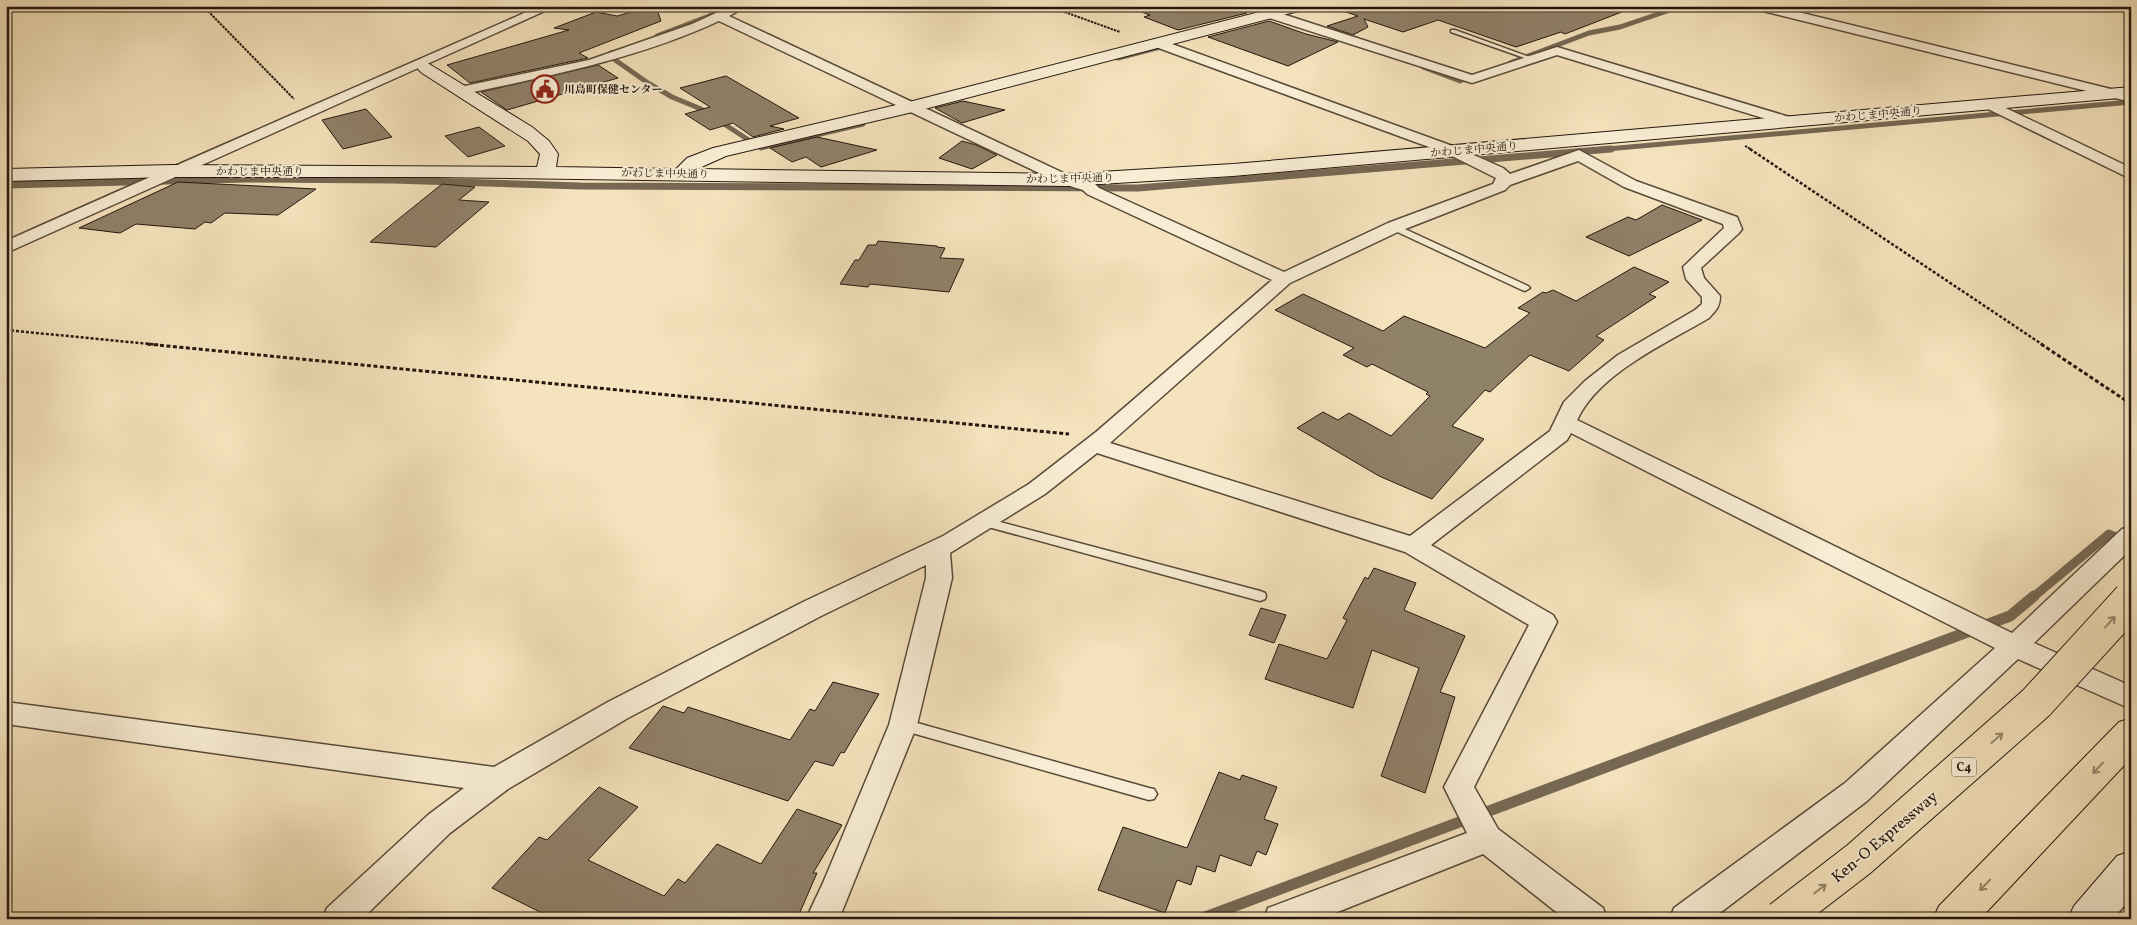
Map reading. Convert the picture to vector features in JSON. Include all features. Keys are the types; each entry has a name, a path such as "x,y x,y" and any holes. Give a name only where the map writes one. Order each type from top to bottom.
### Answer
{"highway":[{"name":"Ken-O Expressway","path":"1781,919 1859,859 2036,703 2131,599"},
{"path":"1953,919 2131,732"}],"street":[{"path":"460,91 592,63 721,17 741,6"},
{"path":"682,174 694,162 720,152 911,107 1301,6"},
{"path":"1760,6 2125,95"},
{"path":"6,248 173,171 308,114 548,7"},
{"path":"1270,14 1472,79 1557,51 1792,122"},
{"path":"721,17 1066,180 1091,189 1284,279"},
{"path":"1155,43 1466,157 1498,171 1504,176 1504,182"},
{"path":"421,64 460,91 520,126 541,142 550,154 548,165 543,172"},
{"name":"かわじま中央通り","path":"6,175 173,171 543,172 1066,180 1466,157 1718,128 1989,104 2125,95"},
{"path":"1989,104 2131,174"},
{"path":"339,919 439,824 497,780 618,710 719,656 812,608 938,548 985,522 1037,488 1099,441 1284,279 1394,228 1498,187 1504,182 1579,155 1630,184 1731,221 1733,229 1692,267 1696,279 1712,296 1711,305 1702,314 1625,359 1592,385 1574,402 1559,435 1414,546"},
{"path":"1565,422 2016,646 2131,698"},
{"path":"1099,441 1414,546 1544,622 1459,788 1487,839 1591,919"},
{"path":"1686,919 1856,792 2016,646 2131,535"},
{"path":"822,919 837,888 903,725 938,578 938,548"},
{"path":"6,713 497,780"},
{"path":"1280,919 1487,839"},
{"path":"2088,919 2131,868"}],"lane":[{"path":"1453,31 1532,59"},
{"path":"1394,228 1525,288"},
{"path":"985,522 1260,596"},
{"path":"903,725 1149,794"}],"path":[{"path":"204,6 308,114"},
{"path":"1048,6 1155,43"},
{"path":"1718,128 2131,404"},
{"path":"6,330 1099,441"}],"building":[{"path":"656,6 661,21 579,53 588,58 470,83 447,65 569,30 554,28 596,12 617,16"},
{"path":"1134,6 1237,6 1238,10 1247,13 1178,30 1144,17 1150,15 1133,9"},
{"path":"1341,6 1632,6 1632,8 1565,34 1561,32 1516,47 1438,20 1403,32 1364,19 1368,27 1353,35 1327,26 1358,16 1340,10"},
{"path":"1269,21 1306,34 1338,42 1288,66 1208,37"},
{"name":"川島町保健センター","path":"598,65 618,78 507,110 481,92"},
{"path":"726,76 799,118 770,126 784,129 753,137 733,123 710,130 685,114 710,107 680,88"},
{"path":"963,101 1005,110 962,123 935,108"},
{"path":"366,109 392,137 343,149 322,120"},
{"path":"479,127 505,146 468,157 445,136"},
{"path":"817,137 877,150 821,167 806,157 792,162 770,148"},
{"path":"962,141 997,155 972,169 939,158"},
{"path":"178,182 316,189 278,215 225,213 211,223 205,222 195,229 136,224 120,233 79,228"},
{"path":"442,184 475,187 459,200 489,202 436,247 370,242"},
{"path":"1662,205 1702,220 1629,256 1586,237 1628,217 1636,220"},
{"path":"878,241 937,246 945,248 940,258 964,259 949,292 870,284 868,287 840,284 855,260 859,260 868,245 876,245"},
{"path":"1634,267 1669,282 1649,294 1656,297 1596,336 1604,340 1569,371 1530,355 1490,392 1485,390 1452,426 1484,439 1432,499 1379,476 1297,428 1323,412 1338,420 1349,413 1391,436 1430,396 1426,394 1428,392 1372,364 1367,367 1343,355 1354,348 1275,310 1303,294 1383,331 1404,316 1485,348 1530,313 1518,308 1543,292 1546,293 1553,290 1576,301"},
{"path":"1374,568 1416,583 1404,610 1465,636 1440,692 1455,697 1425,793 1381,776 1419,668 1372,650 1353,708 1265,679 1279,644 1327,659 1347,620 1343,618 1365,577 1368,579"},
{"path":"1261,608 1286,615 1274,643 1249,635"},
{"path":"833,682 879,694 844,753 841,752 833,766 815,761 788,801 629,748 663,706 684,713 688,707 790,740 810,709 815,711"},
{"path":"1219,772 1240,780 1242,775 1277,787 1264,819 1278,824 1266,855 1257,851 1251,866 1220,855 1215,872 1197,866 1191,885 1177,880 1165,913 1098,890 1123,827 1187,848"},
{"path":"599,787 638,807 588,860 664,896 678,879 685,883 717,844 761,864 797,809 842,825 813,873 817,873 797,919 554,919 492,888 539,837 547,840"}],"waterway":[{"path":"1510,63 1589,33 1620,27 1682,6"},
{"path":"657,36 717,13"},
{"path":"1118,58 1168,45"},
{"path":"611,53 608,55 648,83 672,97 701,109 761,148 863,124"},
{"path":"1423,67 1460,81 1471,76"},
{"path":"1596,150 2131,102"},
{"path":"6,185 247,179 393,180 580,186 1138,188 1611,149"},
{"path":"2032,598 2109,534 2124,541"},
{"path":"1200,919 2010,616 2034,596"}],"place":[{"name":"川島町保健センター","path":"545,89"}]}
